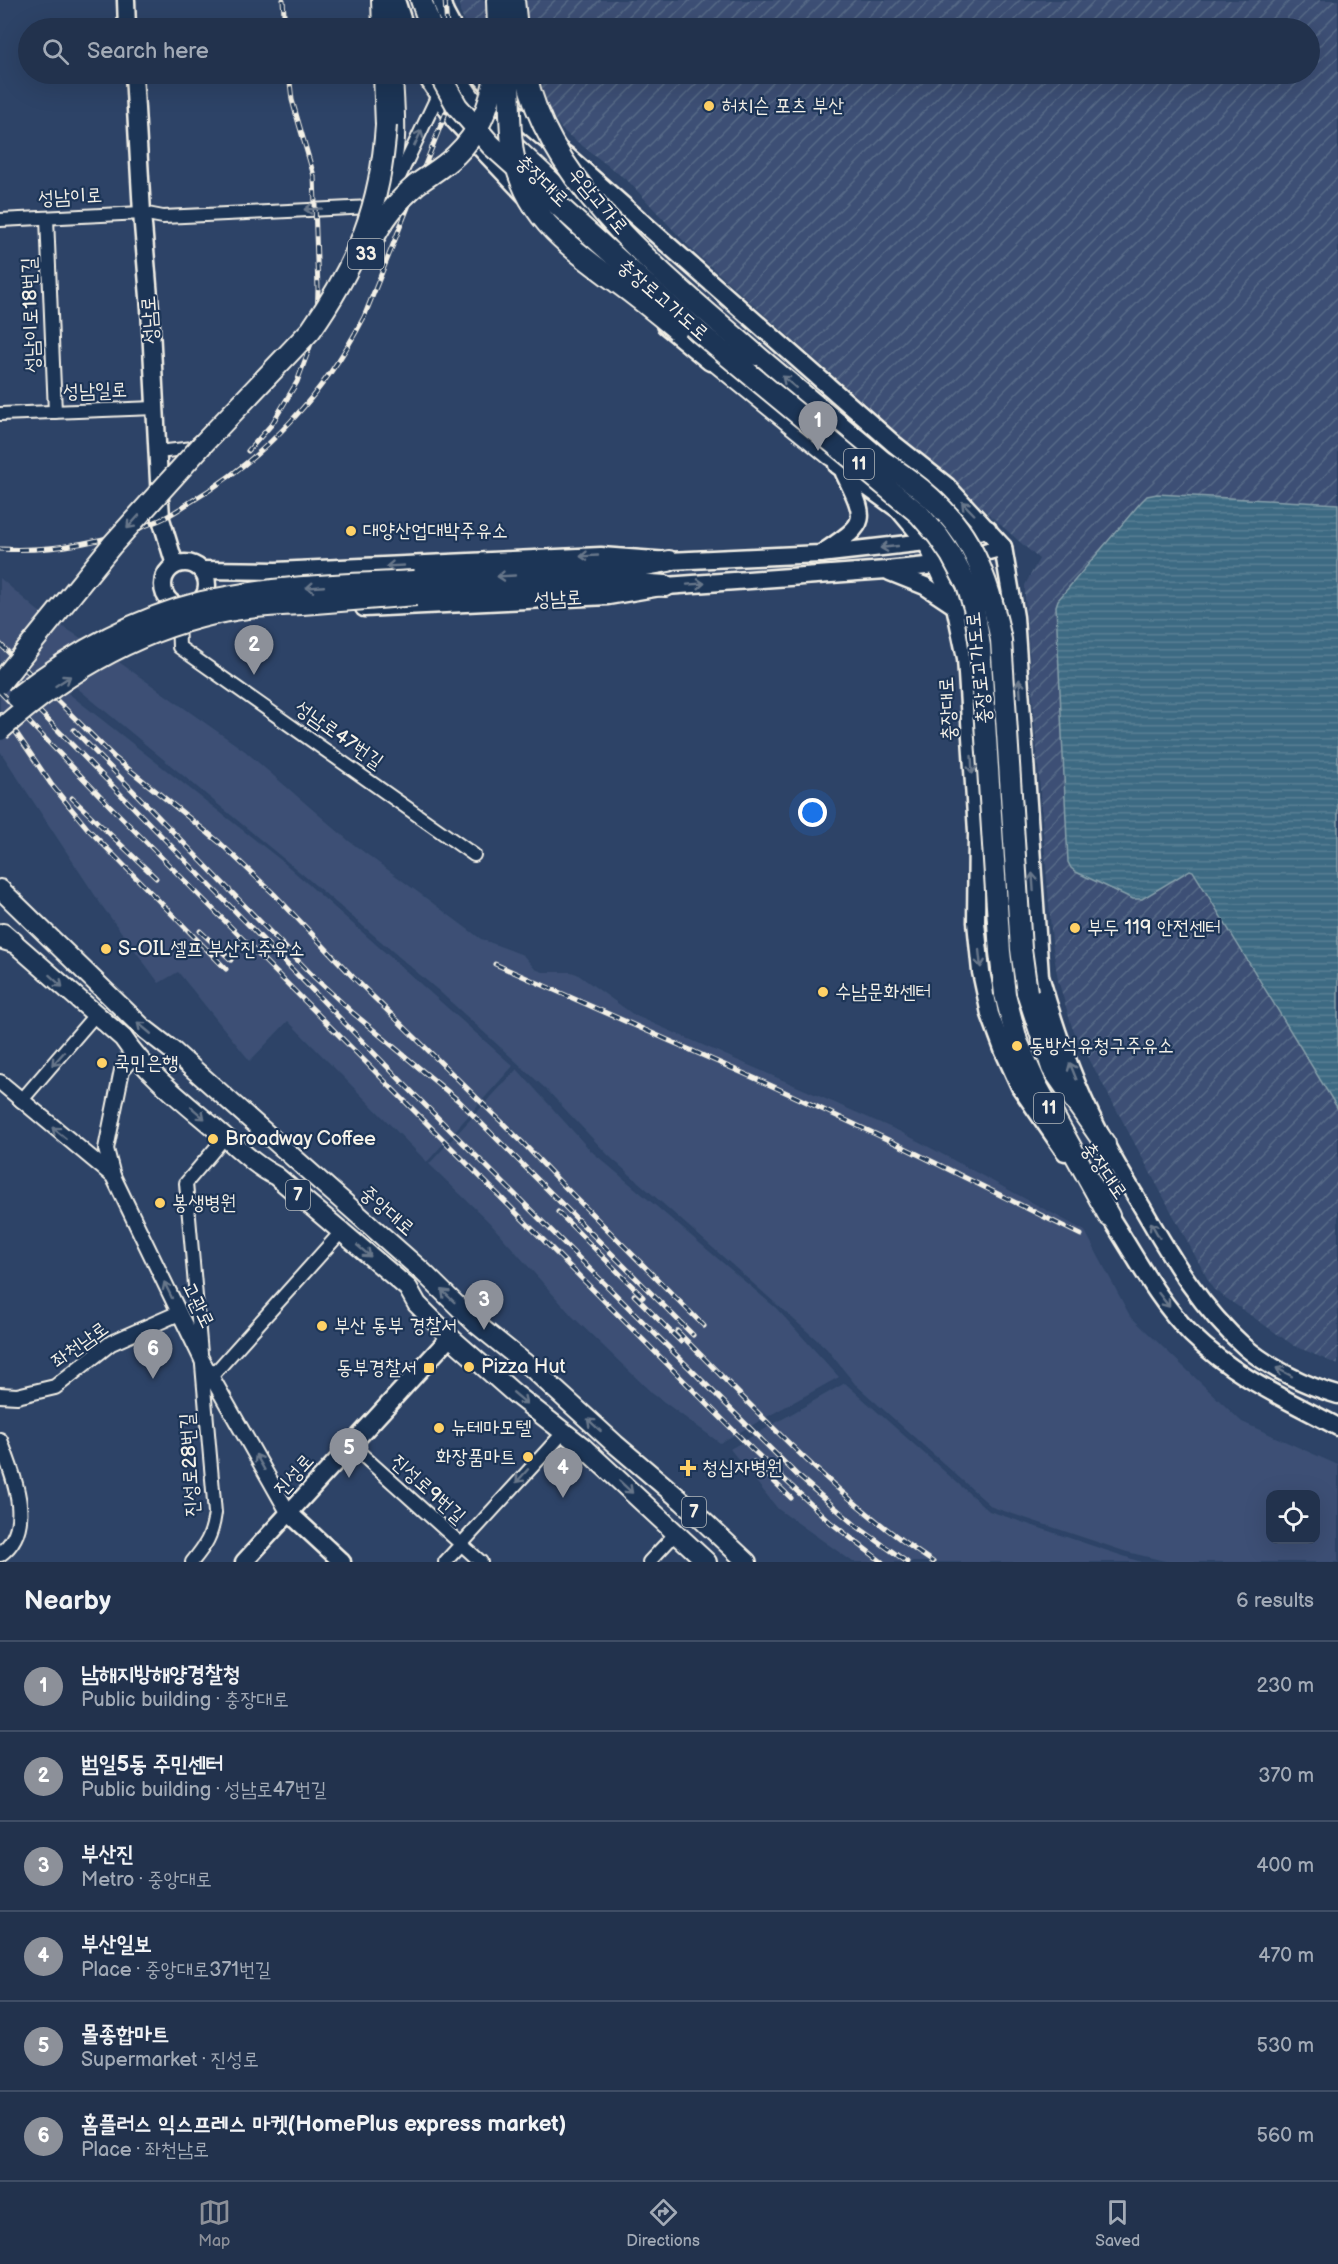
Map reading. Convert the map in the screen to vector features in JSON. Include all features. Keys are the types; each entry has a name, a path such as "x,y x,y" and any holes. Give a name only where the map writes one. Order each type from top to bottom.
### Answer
{"highway":[{"path":"382,0 383,18"},
{"path":"408,0 414,18"},
{"path":"421,0 427,18"},
{"path":"497,0 498,18"},
{"path":"506,0 507,18"},
{"path":"514,0 516,18"},
{"path":"525,18 527,0"},
{"path":"0,683 112,545 202,445 311,330 337,291 358,251 379,188 386,125 384,84"},
{"name":"충장로고가도로","path":"445,84 457,106 491,145 691,326 920,514 938,536 967,585 974,608 980,646 1000,952 1029,1027 1052,1068 1105,1144"},
{"name":"충장로고가도로","path":"459,84 466,96 508,143 610,237 882,460 931,510 956,542 981,594 991,651 1016,993 1017,1041 1036,1084 1109,1216"},
{"name":"33","path":"202,445 258,398 328,323 386,217 415,186 457,154 479,124 489,103 493,84"},
{"path":"510,84 513,153 521,182 535,211 549,228 570,248 640,299 831,455 883,484"},
{"path":"528,84 533,102 566,155"},
{"name":"우암고가로","path":"528,84 545,128 567,165 602,212 656,266 756,355"},
{"name":"성남로","path":"415,588 623,569 669,561"},
{"name":"성남로","path":"415,588 620,583 666,586"},
{"path":"0,712 48,673 76,655 113,635 199,603 250,593 350,584 415,588"},
{"path":"0,729 33,700 93,661 129,643 205,616 255,607 415,588"}],"main road":[{"path":"126,0 127,18"},
{"path":"396,0 402,18"},
{"path":"441,0 448,18"},
{"name":"성남로","path":"135,84 162,519 175,565"},
{"name":"충장대로","path":"431,84 454,120 491,161 632,299 842,470 899,510 926,543 955,606 966,658 977,832 976,922 981,972 990,1014 1020,1087 1109,1216 1157,1291 1190,1333 1225,1363 1257,1386 1334,1424"},
{"name":"충장대로","path":"488,84 532,131 566,155 894,444 937,477 1003,547 1015,617 1040,976 1054,1024 1105,1144 1172,1260 1194,1291 1246,1347 1272,1365 1337,1395"},
{"path":"820,554 853,531 860,520 861,507 842,470"},
{"name":"성남로","path":"201,570 276,571 601,556 669,561 820,554 926,543 988,529"},
{"name":"성남로","path":"199,603 228,610 286,612 597,597 666,586 886,570 937,564 1003,547"},
{"path":"189,563 201,570 206,576 207,590 199,603 185,607 171,603 163,590 165,576 175,565 189,563"},
{"path":"886,570 925,586 955,606"},
{"path":"228,610 225,601 227,586 232,579 245,571"},
{"name":"중앙대로","path":"0,889 142,1027 173,1051 423,1272 475,1323 535,1371 682,1501 747,1562"},
{"name":"7","path":"4,936 123,1038 134,1055 153,1075 256,1164 276,1176 408,1288 417,1304 450,1336 562,1433 583,1448 707,1562"},
{"name":"진성로","path":"244,1562 450,1336"},
{"name":"고관로","path":"288,1512 342,1562"}],"street":[{"path":"395,18 396,0"},
{"path":"158,452 193,448 297,340 328,302 348,265 371,207 391,177 396,162 398,141 396,84"},
{"path":"159,475 182,472 313,335 357,269 438,95"},
{"name":"성남이로","path":"0,220 141,213 163,217 371,207"},
{"name":"성남이로18번길","path":"47,218 55,412"},
{"name":"성남일로","path":"0,414 155,408"},
{"name":"성남로47번길","path":"177,606 180,647 474,855"},
{"path":"21,1101 95,1015"},
{"path":"113,1176 106,1149 122,1071 134,1055"},
{"name":"고관로","path":"0,1082 113,1176 202,1360 288,1512"},
{"name":"진성로28번길","path":"192,1562 204,1548 212,1532 215,1514 186,1183 225,1137"},
{"path":"211,1377 341,1232"},
{"name":"좌천남로","path":"2,1398 55,1387 111,1343 179,1313"},
{"path":"445,1562 562,1433"},
{"path":"0,1440 17,1493 20,1520 16,1536 7,1549 0,1554"},
{"name":"진성로9번길","path":"350,1444 481,1562"},
{"path":"649,1562 675,1533"}],"shaded area":[{"path":"459,0 1338,0 1338,506 1138,899 1192,870 1338,1109 1338,1365 1293,1345 1213,1289 1072,1027 1058,980 1052,942 1025,600 1025,585 1039,559 691,249 629,182 562,130 551,113 520,84 1320,84 1320,18 463,18"},
{"path":"1157,494 1338,504 1338,1109 1193,871 1190,870 1142,899 1133,899 1076,872 1068,862 1056,606 1058,600 1141,502 1147,496"},
{"path":"0,578 37,610 106,654 68,693 282,861 513,1066 427,1162 288,1021 250,1061 178,972 159,983 102,906 0,751"},
{"path":"109,655 245,751 349,841 481,939 523,955 535,969 543,972 577,974 634,1015 901,1132 1085,1231 1130,1316 1242,1422 1338,1465 1338,1562 1169,1562 1127,1552 992,1507 855,1384 826,1348 609,1156 547,1090 440,992 307,878 76,687"},
{"path":"517,1069 590,1150 776,1308 839,1377 720,1443 653,1394 573,1317 489,1222 429,1164"},
{"path":"845,1383 989,1511 1141,1562 853,1562 778,1509 730,1449"}],"railway":[{"path":"283,0 284,18"},
{"path":"445,0 446,18"},
{"path":"248,451 272,424 297,382 311,344 317,317 314,176 292,100 290,84"},
{"path":"0,549 40,549 82,544 122,534 160,520 219,484 244,465 291,421 331,372 364,317 447,110 450,84"},
{"path":"0,644 115,758 219,842 274,894 353,977 521,1141 704,1326"},
{"path":"0,671 414,1094 797,1475 855,1525 907,1562"},
{"path":"0,692 111,807 752,1449 830,1522 882,1562"},
{"path":"0,714 13,728 51,784 88,829 226,969"},
{"path":"74,730 313,976 353,1013 459,1101 693,1335"},
{"path":"72,798 156,878"},
{"path":"200,931 231,960"},
{"path":"495,964 770,1085 897,1144 1081,1235"},
{"path":"558,1212 643,1297"},
{"path":"634,1295 681,1342"},
{"path":"677,1331 768,1423 831,1482 898,1537 933,1562"},
{"path":"754,1462 791,1498"}],"place":[{"name":"허치슨 포츠 부산","path":"709,106"},
{"name":"남해지방해양경찰청","path":"818,451"},
{"name":"대양산업대박주유소","path":"351,531"},
{"name":"범일5동 주민센터","path":"254,675"},
{"name":"부두 119 안전센터","path":"1075,928"},
{"name":"S-OIL셀프 부산진주유소","path":"106,949"},
{"name":"수남문화센터","path":"823,992"},
{"name":"동방석유청구주유소","path":"1017,1046"},
{"name":"국민은행","path":"102,1063"},
{"name":"Broadway Coffee","path":"213,1139"},
{"name":"봉생병원","path":"160,1203"},
{"name":"부산 동부 경찰서","path":"322,1326"},
{"name":"부산진","path":"484,1330"},
{"name":"Pizza Hut","path":"469,1367"},
{"name":"동부경찰서","path":"429,1368"},
{"name":"홈플러스 익스프레스 마켓(HomePlus express market)","path":"153,1379"},
{"name":"뉴테마모텔","path":"439,1428"},
{"name":"화장품마트","path":"528,1457"},
{"name":"청십자병원","path":"688,1468"},
{"name":"몰종합마트","path":"349,1478"},
{"name":"부산일보","path":"563,1498"}]}
